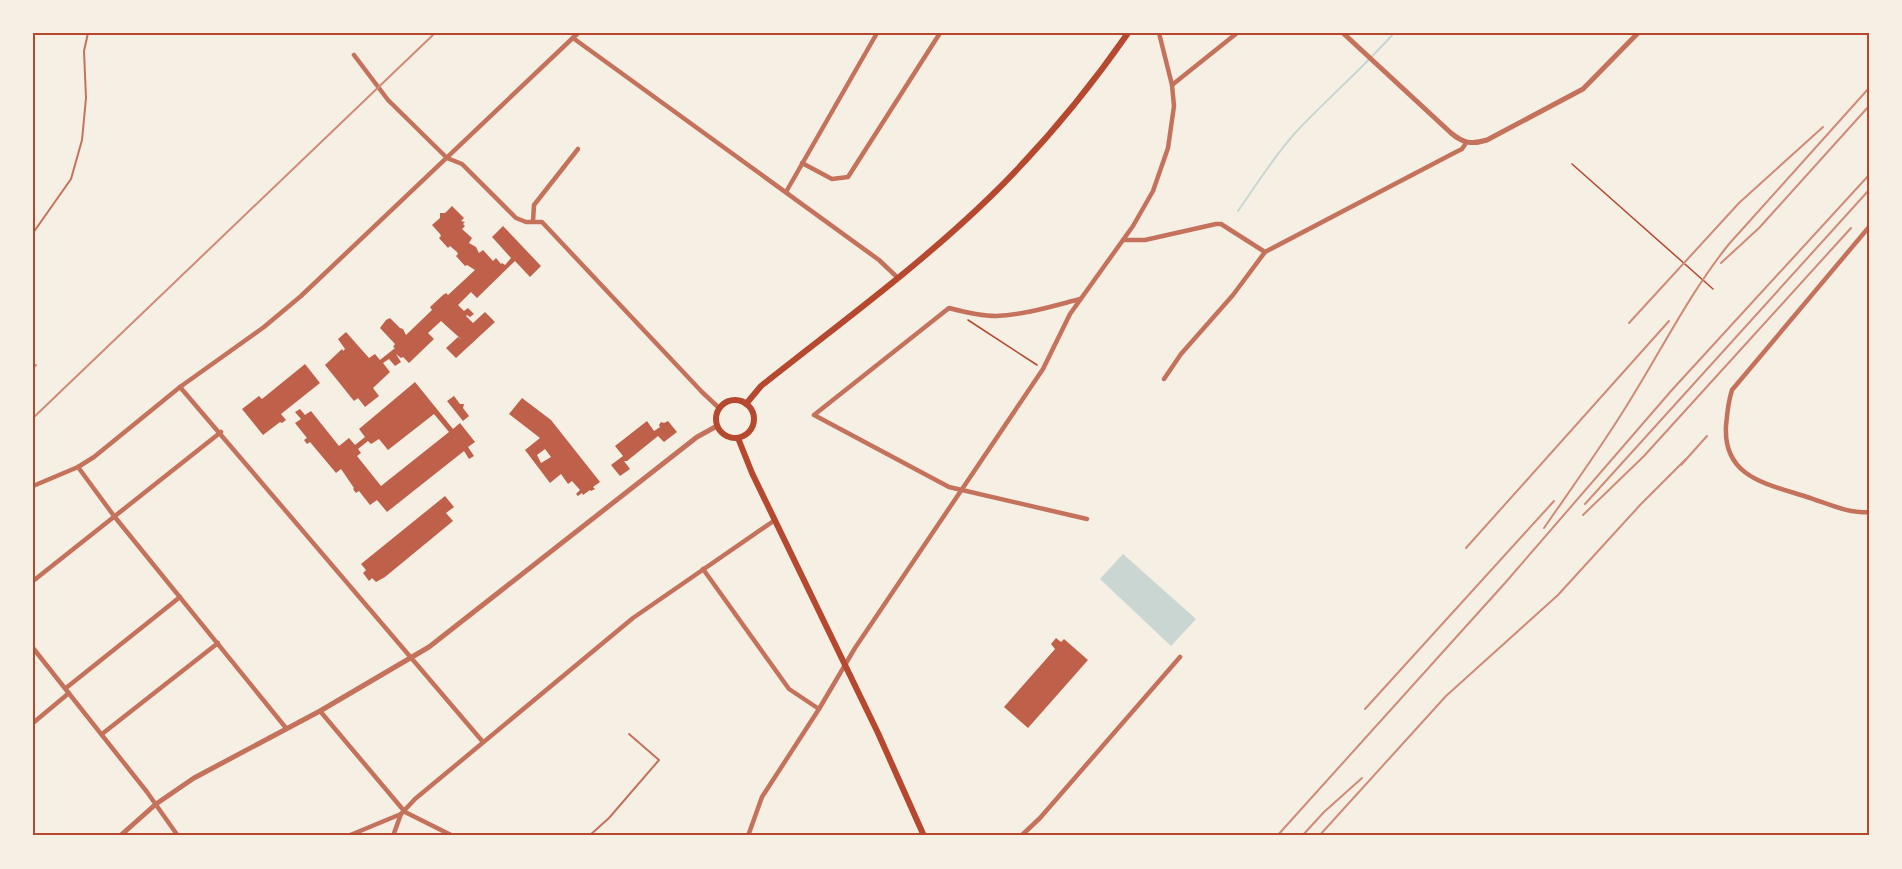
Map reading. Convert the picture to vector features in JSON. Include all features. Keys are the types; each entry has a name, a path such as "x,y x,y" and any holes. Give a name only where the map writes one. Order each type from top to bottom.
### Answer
{"main road":[{"path":"746,404 761,386 898,278 968,218 1013,174 1060,122 1128,33"},
{"path":"735,400 746,404 751,410 753,422 747,434 738,438 724,435 717,426 716,414 719,408 735,400"},
{"path":"738,438 744,456 845,665 924,836"}],"street":[{"path":"33,486 78,467 94,457 180,387 264,327 301,296 578,33"},
{"path":"786,192 877,33"},
{"path":"802,163 832,179 848,177 940,33"},
{"path":"748,836 762,797 845,665 1043,369 1070,314 1123,240 1153,191 1168,148 1174,106 1172,85 1159,33"},
{"path":"1172,85 1237,33"},
{"path":"1343,33 1451,133 1466,143 1474,144 1487,140 1583,89 1638,33"},
{"path":"573,38 879,260 898,278"},
{"path":"354,55 388,100 447,158 462,164 516,218 526,222 542,222 719,408"},
{"path":"1164,379 1181,354 1233,295 1265,252 1462,149 1466,143"},
{"path":"533,221 534,206 578,149"},
{"path":"1123,240 1145,240 1216,224 1225,226 1265,252"},
{"path":"1869,227 1732,390 1728,401 1726,442 1731,457 1740,469 1759,481 1840,508 1862,513 1869,512"},
{"path":"1080,299 1047,308 996,316 949,308 814,415 949,487 1087,519"},
{"path":"180,387 221,432 483,742"},
{"path":"120,836 156,804 194,778 320,711 429,648 697,436 717,426"},
{"path":"33,582 221,432"},
{"path":"78,467 114,516 286,728"},
{"path":"393,836 403,813 415,799 483,742 633,618 775,520"},
{"path":"703,569 789,689 819,709"},
{"path":"33,723 67,691 180,597"},
{"path":"102,734 218,643"},
{"path":"33,648 156,804 178,836"},
{"path":"1021,836 1040,818 1180,657"},
{"path":"320,711 403,813 453,836"},
{"path":"348,836 403,813"}],"lane":[{"path":"33,233 71,179 82,140 86,98 84,51 88,33"},
{"path":"589,836 609,818 659,760 629,734"}],"path":[{"path":"1572,164 1713,289"},
{"path":"962,315 1043,369"}],"shaded area":[{"path":"1123,554 1196,619 1171,646 1100,579"}],"building":[{"path":"452,206 464,218 461,221 465,222 463,224 465,226 462,229 472,238 469,243 476,247 479,253 483,250 493,261 496,258 505,265 511,258 492,237 503,226 541,266 530,277 515,261 477,298 471,292 458,305 464,311 468,308 474,314 470,317 466,316 473,323 485,312 495,322 456,358 446,348 458,337 462,340 441,321 428,333 434,339 409,363 396,354 401,362 395,366 389,359 383,363 390,372 373,388 379,396 365,407 358,398 354,401 325,365 342,349 343,351 345,349 338,339 346,332 369,358 375,354 380,360 395,348 393,347 395,344 380,328 386,320 390,318 403,329 406,335 432,310 430,307 446,293 448,295 475,270 465,266 456,256 457,252 450,246 448,248 439,238 440,234 432,225 440,218 440,213 445,213"},
{"path":"305,364 320,383 281,414 286,420 263,435 242,409 259,396 262,399"},
{"path":"415,382 453,429 460,423 475,442 468,447 474,456 469,459 464,451 387,512 377,500 370,505 359,491 356,493 341,469 336,473 310,442 307,444 304,440 307,438 295,423 301,419 295,412 300,409 305,415 311,411 339,446 349,438 355,445 365,437 359,429","holes":["434,414 449,432 381,486 357,456 361,453 358,449 368,441 371,444 379,439 388,450"]},
{"path":"454,396 460,404 464,404 463,408 469,416 463,421 447,401"},
{"path":"522,398 551,420 600,482 593,487 595,489 578,496 576,494 580,490 572,481 568,484 561,474 550,483 525,450 540,438 509,414","holes":["545,449 551,457 541,463 537,455"]},
{"path":"647,421 654,431 660,427 661,422 668,421 677,432 664,442 658,436 624,461 630,469 620,476 611,465 623,456 615,446"},
{"path":"445,496 454,507 446,513 453,521 385,577 376,582 372,578 369,581 363,573 366,570 361,564"},
{"path":"1056,638 1061,642 1064,639 1088,660 1028,728 1004,707 1055,649 1051,644"}],"waterway":[{"path":"1238,211 1288,141 1394,33"}],"railway":[{"path":"33,418 435,33"},
{"path":"1544,528 1614,425 1687,304 1714,264 1729,244 1869,88"},
{"path":"1721,263 1759,228 1869,106"},
{"path":"1629,323 1739,203 1823,127"},
{"path":"1277,836 1505,583 1671,391 1869,175"},
{"path":"1585,504 1869,190"},
{"path":"1583,515 1644,456 1851,228"},
{"path":"1466,548 1669,321"},
{"path":"33,368 36,365"},
{"path":"1681,465 1707,436"},
{"path":"1319,836 1446,696 1558,595 1641,504 1686,459"},
{"path":"1365,709 1554,501"},
{"path":"1302,836 1324,812 1362,778"}]}
